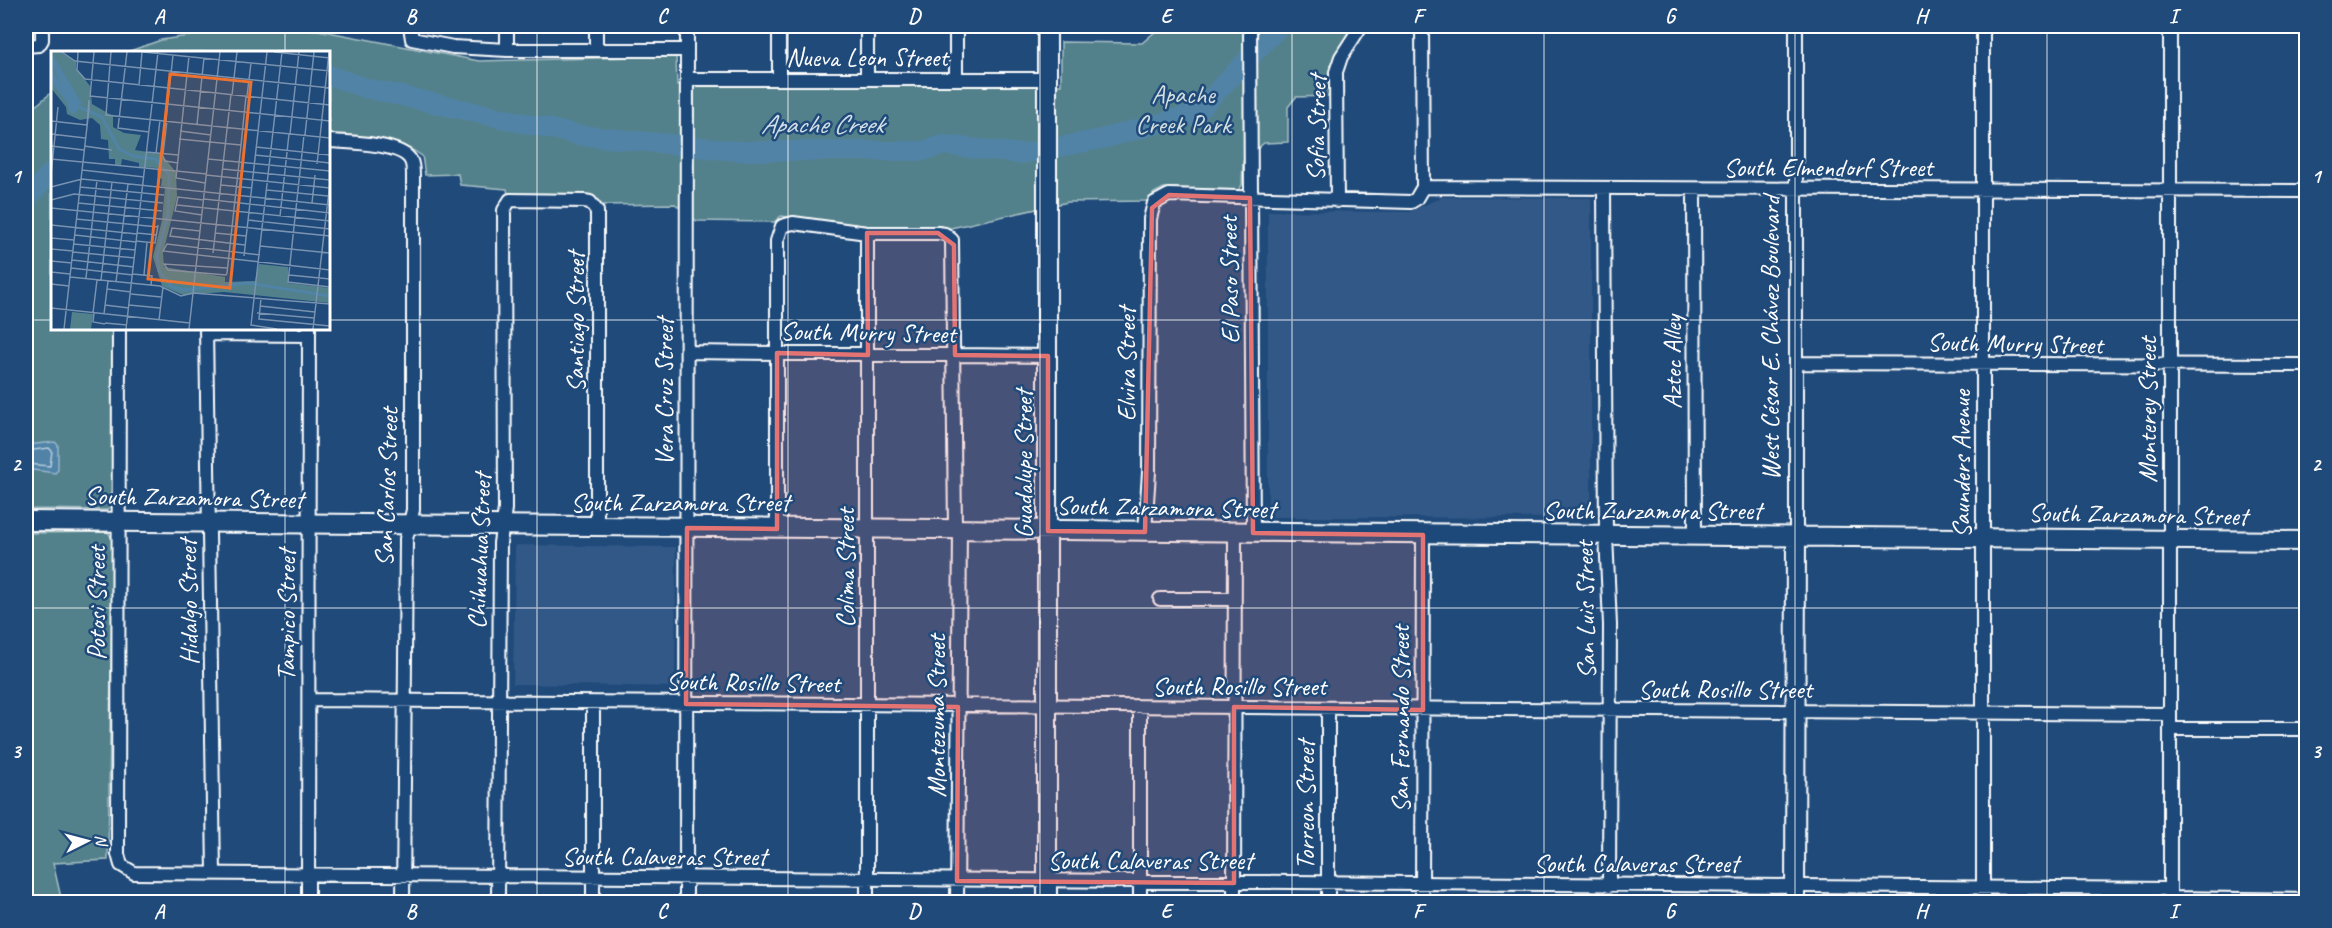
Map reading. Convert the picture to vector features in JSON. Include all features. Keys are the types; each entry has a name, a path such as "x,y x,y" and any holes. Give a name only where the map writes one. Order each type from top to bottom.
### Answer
{"main road":[{"name":"Guadalupe Street","path":"1047,26 1047,903"},
{"name":"South Zarzamora Street","path":"26,521 597,528 2307,541"},
{"name":"West César E. Chávez Boulevard","path":"1796,536 1796,894"}],"street":[{"path":"26,46 39,45 42,40 42,26"},
{"path":"410,26 412,39 453,47 507,50 687,50"},
{"path":"507,26 507,50"},
{"path":"596,26 596,50"},
{"name":"Vera Cruz Street","path":"686,903 687,26"},
{"path":"779,26 779,79"},
{"path":"867,26 867,79"},
{"path":"956,26 956,79"},
{"name":"El Paso Street","path":"1234,903 1234,599 1244,533 1250,198 1250,26"},
{"name":"Sofia Street","path":"1336,201 1336,72 1341,57 1361,26"},
{"path":"1250,198 1411,202 1416,199 1423,187 1422,26"},
{"name":"West César E. Chávez Boulevard","path":"1796,26 1796,536"},
{"name":"Saunders Avenue","path":"1983,26 1983,903"},
{"name":"Monterey Street","path":"2170,26 2170,897"},
{"name":"Nueva Leon Street","path":"687,79 1047,79"},
{"name":"San Carlos Street","path":"330,141 391,148 407,156 412,167 413,510 406,538 403,903"},
{"name":"South Elmendorf Street","path":"1423,187 2307,191"},
{"name":"San Luis Street","path":"1605,188 1606,535 1610,625 1609,886"},
{"name":"Aztec Alley","path":"1694,189 1695,536"},
{"name":"Elvira Street","path":"1145,532 1149,472 1150,219 1152,208 1158,199 1169,195 1250,198"},
{"name":"Santiago Street","path":"507,202 515,200 584,201 590,202 597,211 597,528"},
{"name":"Chihuahua Street","path":"498,903 500,543 505,509 504,210 507,202"},
{"path":"777,529 777,241 781,227 786,223 793,223 867,233"},
{"name":"Montezuma Street","path":"867,233 945,234 954,245 958,530 957,903"},
{"name":"Colima Street","path":"867,233 867,903"},
{"name":"Potosi Street","path":"119,330 118,854 122,865 131,872"},
{"path":"206,331 309,332"},
{"name":"Hidalgo Street","path":"206,331 214,874"},
{"name":"Tampico Street","path":"308,903 309,332"},
{"name":"South Murry Street","path":"687,352 1048,356"},
{"name":"South Murry Street","path":"1796,363 2170,367 2307,366"},
{"name":"San Fernando Street","path":"1422,903 1423,535"},
{"path":"1160,599 1234,599"},
{"name":"South Rosillo Street","path":"309,700 1609,712 2170,714"},
{"path":"593,703 593,903"},
{"path":"1140,708 1140,903"},
{"name":"Torreon Street","path":"1328,708 1328,903"},
{"path":"2170,729 2307,729"},
{"name":"South Calaveras Street","path":"131,872 1609,886 1796,894 1983,888 2170,897 2307,900"}],"highlighted area":[{"path":"1169,195 1250,198 1253,533 1423,535 1423,710 1234,707 1234,883 957,881 958,707 686,704 687,528 777,529 777,353 868,355 867,233 938,233 954,245 955,355 1048,356 1048,531 1145,532 1152,208"}],"shaded area":[{"path":"1442,197 1591,198 1591,518 1268,517 1268,211 1409,212"},
{"path":"515,545 676,547 675,687 513,684"},
{"path":"1526,896 1785,898 1785,902 1526,902"}],"green space":[{"name":"Apache Creek Park","path":"256,26 318,30 479,61 676,56 677,85 1061,85 1061,42 1142,43 1157,30 1155,26 1355,26 1331,96 1296,97 1288,107 1288,142 1264,143 1243,161 1242,185 1239,190 1164,188 1154,193 1148,201 1068,202 951,228 870,226 781,216 774,222 697,221 675,204 602,205 590,196 508,195 507,189 460,185 458,174 425,175 422,156 401,144 377,138 330,136 330,51 130,51 161,40"},
{"path":"51,93 51,330 113,330 113,505 107,510 26,509 26,114"},
{"path":"108,532 113,540 108,860 53,863 62,902 26,902 26,533"}],"water":[{"path":"55,442 58,445 58,470 55,473 26,469 26,445"}],"waterway":[{"name":"Apache Creek","path":"330,76 365,88 578,135 737,151 923,151 944,145 1021,154 1101,139 1195,114 1280,26"},
{"name":"Apache Creek","path":"26,199 51,173"}]}
